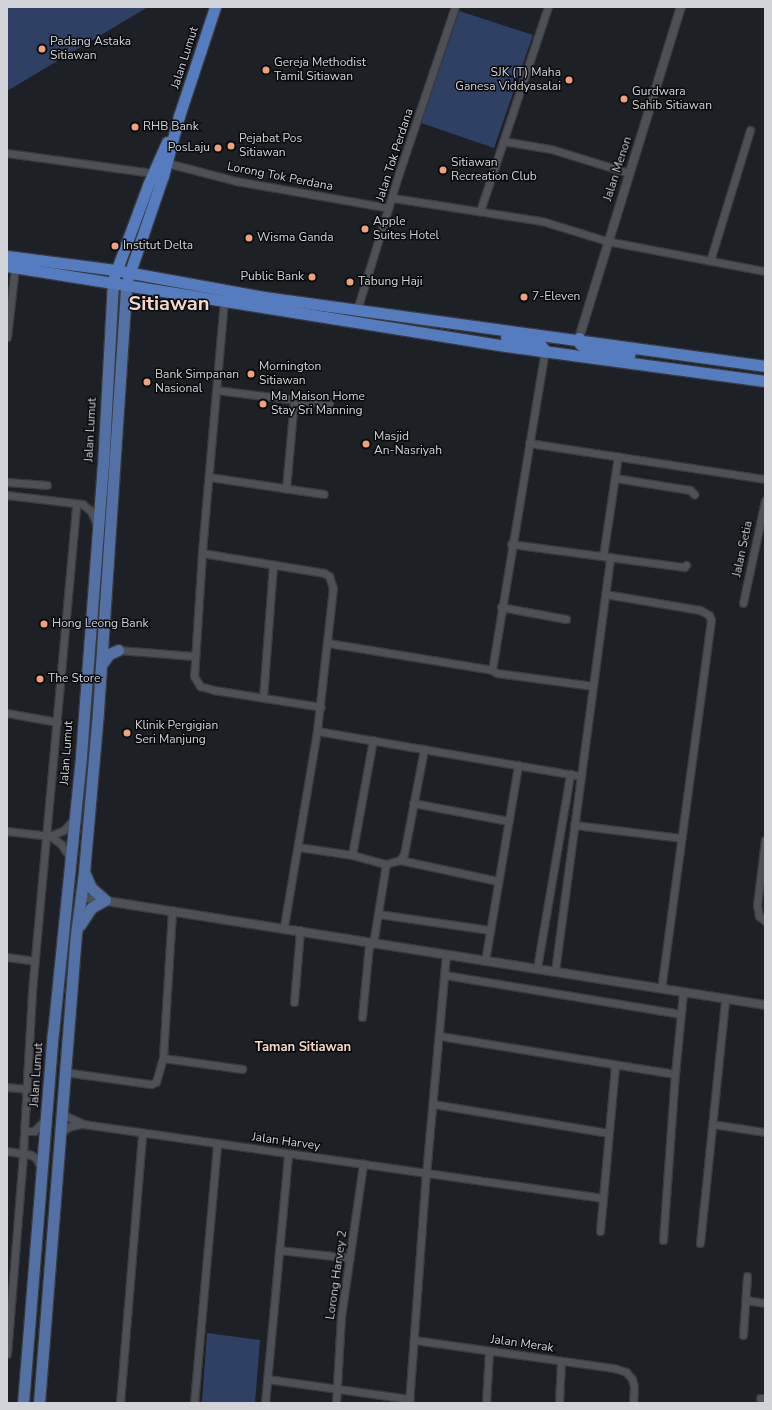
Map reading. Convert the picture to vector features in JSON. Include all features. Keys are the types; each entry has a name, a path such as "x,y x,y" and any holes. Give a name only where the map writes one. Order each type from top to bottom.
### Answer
{"highway":[{"name":"Jalan Lumut","path":"126,285 167,163 179,116 215,7"},
{"name":"Jalan Lumut","path":"113,283 115,270 153,173 179,116"},
{"path":"7,256 115,270 437,322 579,338 714,360 765,366"},
{"path":"11,267 545,351 765,381"},
{"path":"437,322 535,342 540,344 545,351"},
{"path":"579,338 580,344 586,348 635,357 655,366"},
{"path":"714,360 734,368 765,372"}],"main road":[{"name":"Jalan Lumut","path":"23,1403 63,920 79,779 113,283"},
{"name":"Jalan Lumut","path":"39,1403 64,1072 76,934 84,872 95,756 126,285"},
{"path":"103,635 108,644 118,650"},
{"path":"101,665 109,654 118,650"},
{"path":"82,732 89,730 93,726 98,711"},
{"path":"79,779 83,761 95,756"},
{"path":"63,920 70,905 81,897 74,890 69,871"},
{"path":"76,934 86,913 105,900 90,888 84,872"}],"street":[{"name":"Jalan Tok Perdana","path":"357,310 455,7"},
{"path":"480,211 548,7"},
{"name":"Jalan Menon","path":"579,338 607,242 681,7"},
{"path":"710,261 750,130"},
{"path":"503,141 557,150 629,173"},
{"path":"7,153 153,173"},
{"name":"Lorong Tok Perdana","path":"167,163 236,181 389,208"},
{"path":"393,198 542,221 607,242 765,270"},
{"path":"7,336 11,267"},
{"path":"224,300 202,552 194,656 194,676 200,686 214,690 321,708"},
{"path":"492,670 528,443 545,351"},
{"path":"216,390 330,404"},
{"path":"286,489 294,399"},
{"path":"528,443 765,479"},
{"path":"555,971 593,686 618,456"},
{"path":"208,477 324,494"},
{"path":"615,478 690,490 694,494"},
{"path":"7,482 47,485"},
{"path":"7,495 82,504 92,511 97,527"},
{"name":"Jalan Setia","path":"743,603 765,500"},
{"path":"7,1354 25,1132 25,1089 35,961 49,836 57,722 76,504"},
{"path":"512,544 684,567 686,565"},
{"path":"202,552 324,573 329,576 333,588 321,708 284,927"},
{"path":"263,698 273,564"},
{"path":"604,594 700,610 709,615 711,620 661,988"},
{"path":"501,607 566,619"},
{"path":"328,643 492,670 497,674 593,686"},
{"path":"118,650 194,656"},
{"path":"7,714 57,722"},
{"path":"317,731 581,776"},
{"path":"352,855 373,740"},
{"path":"400,860 404,854 424,749"},
{"path":"485,961 518,765"},
{"path":"537,968 570,774"},
{"path":"413,803 508,821"},
{"path":"49,836 64,830 75,817"},
{"path":"574,825 681,838"},
{"path":"7,831 49,836 61,844 71,859"},
{"path":"765,840 757,905 759,916 765,921"},
{"path":"298,847 352,855 386,864 400,860 498,881"},
{"path":"362,1017 371,944 378,914 386,864"},
{"path":"81,897 284,927 371,944 537,968 661,988 683,993 765,1004"},
{"path":"64,1072 151,1084 159,1078 163,1058 172,910"},
{"path":"378,914 490,930"},
{"path":"294,1002 300,930"},
{"path":"267,1379 409,1401 426,1174 440,1036 446,955"},
{"path":"7,957 35,961"},
{"path":"445,974 681,1014"},
{"path":"663,1240 675,1074 683,993"},
{"path":"700,1243 725,999"},
{"path":"440,1036 615,1066 675,1074"},
{"path":"163,1058 242,1069"},
{"path":"600,1231 615,1066"},
{"path":"7,1087 25,1089"},
{"path":"433,1104 610,1133"},
{"path":"61,1108 66,1116 83,1124"},
{"path":"25,1132 34,1131 46,1118"},
{"path":"59,1135 68,1127 83,1124"},
{"name":"Jalan Harvey","path":"83,1124 603,1198"},
{"path":"712,1124 765,1132"},
{"path":"120,1403 142,1133"},
{"path":"194,1403 217,1143"},
{"path":"7,1152 23,1153 36,1158 42,1170"},
{"path":"265,1403 288,1154"},
{"name":"Lorong Harvey 2","path":"336,1403 341,1317 363,1164"},
{"path":"279,1250 350,1258"},
{"path":"743,1335 748,1276"},
{"path":"746,1300 765,1303"},
{"name":"Jalan Merak","path":"414,1340 562,1361 626,1372 634,1386 633,1403"},
{"path":"486,1403 489,1351"},
{"path":"559,1403 562,1361"}],"shaded area":[{"name":"Padang Astaka Sitiawan","path":"7,7 148,7 7,91"},
{"path":"459,11 533,35 494,148 421,123"},
{"path":"207,1333 260,1340 255,1403 202,1403"}],"place":[{"name":"Padang Astaka Sitiawan","path":"42,49"},
{"name":"Gereja Methodist Tamil Sitiawan","path":"266,70"},
{"name":"SJK (T) Maha Ganesa Viddyasalai","path":"569,80"},
{"name":"Gurdwara Sahib Sitiawan","path":"624,99"},
{"name":"RHB Bank","path":"135,127"},
{"name":"Pejabat Pos Sitiawan","path":"231,146"},
{"name":"PosLaju","path":"218,148"},
{"name":"Sitiawan Recreation Club","path":"443,170"},
{"name":"Apple Suites Hotel","path":"365,229"},
{"name":"Wisma Ganda","path":"249,238"},
{"name":"Institut Delta","path":"115,246"},
{"name":"Public Bank","path":"312,277"},
{"name":"Tabung Haji","path":"350,282"},
{"name":"7-Eleven","path":"524,297"},
{"name":"Mornington Sitiawan","path":"251,374"},
{"name":"Bank Simpanan Nasional","path":"147,382"},
{"name":"Ma Maison Home Stay Sri Manning","path":"263,404"},
{"name":"Masjid An-Nasriyah","path":"366,444"},
{"name":"Hong Leong Bank","path":"44,624"},
{"name":"The Store","path":"40,679"},
{"name":"Klinik Pergigian Seri Manjung","path":"127,733"}],"district":[{"name":"Sitiawan","path":"169,303"},
{"name":"Taman Sitiawan","path":"303,1047"}]}
